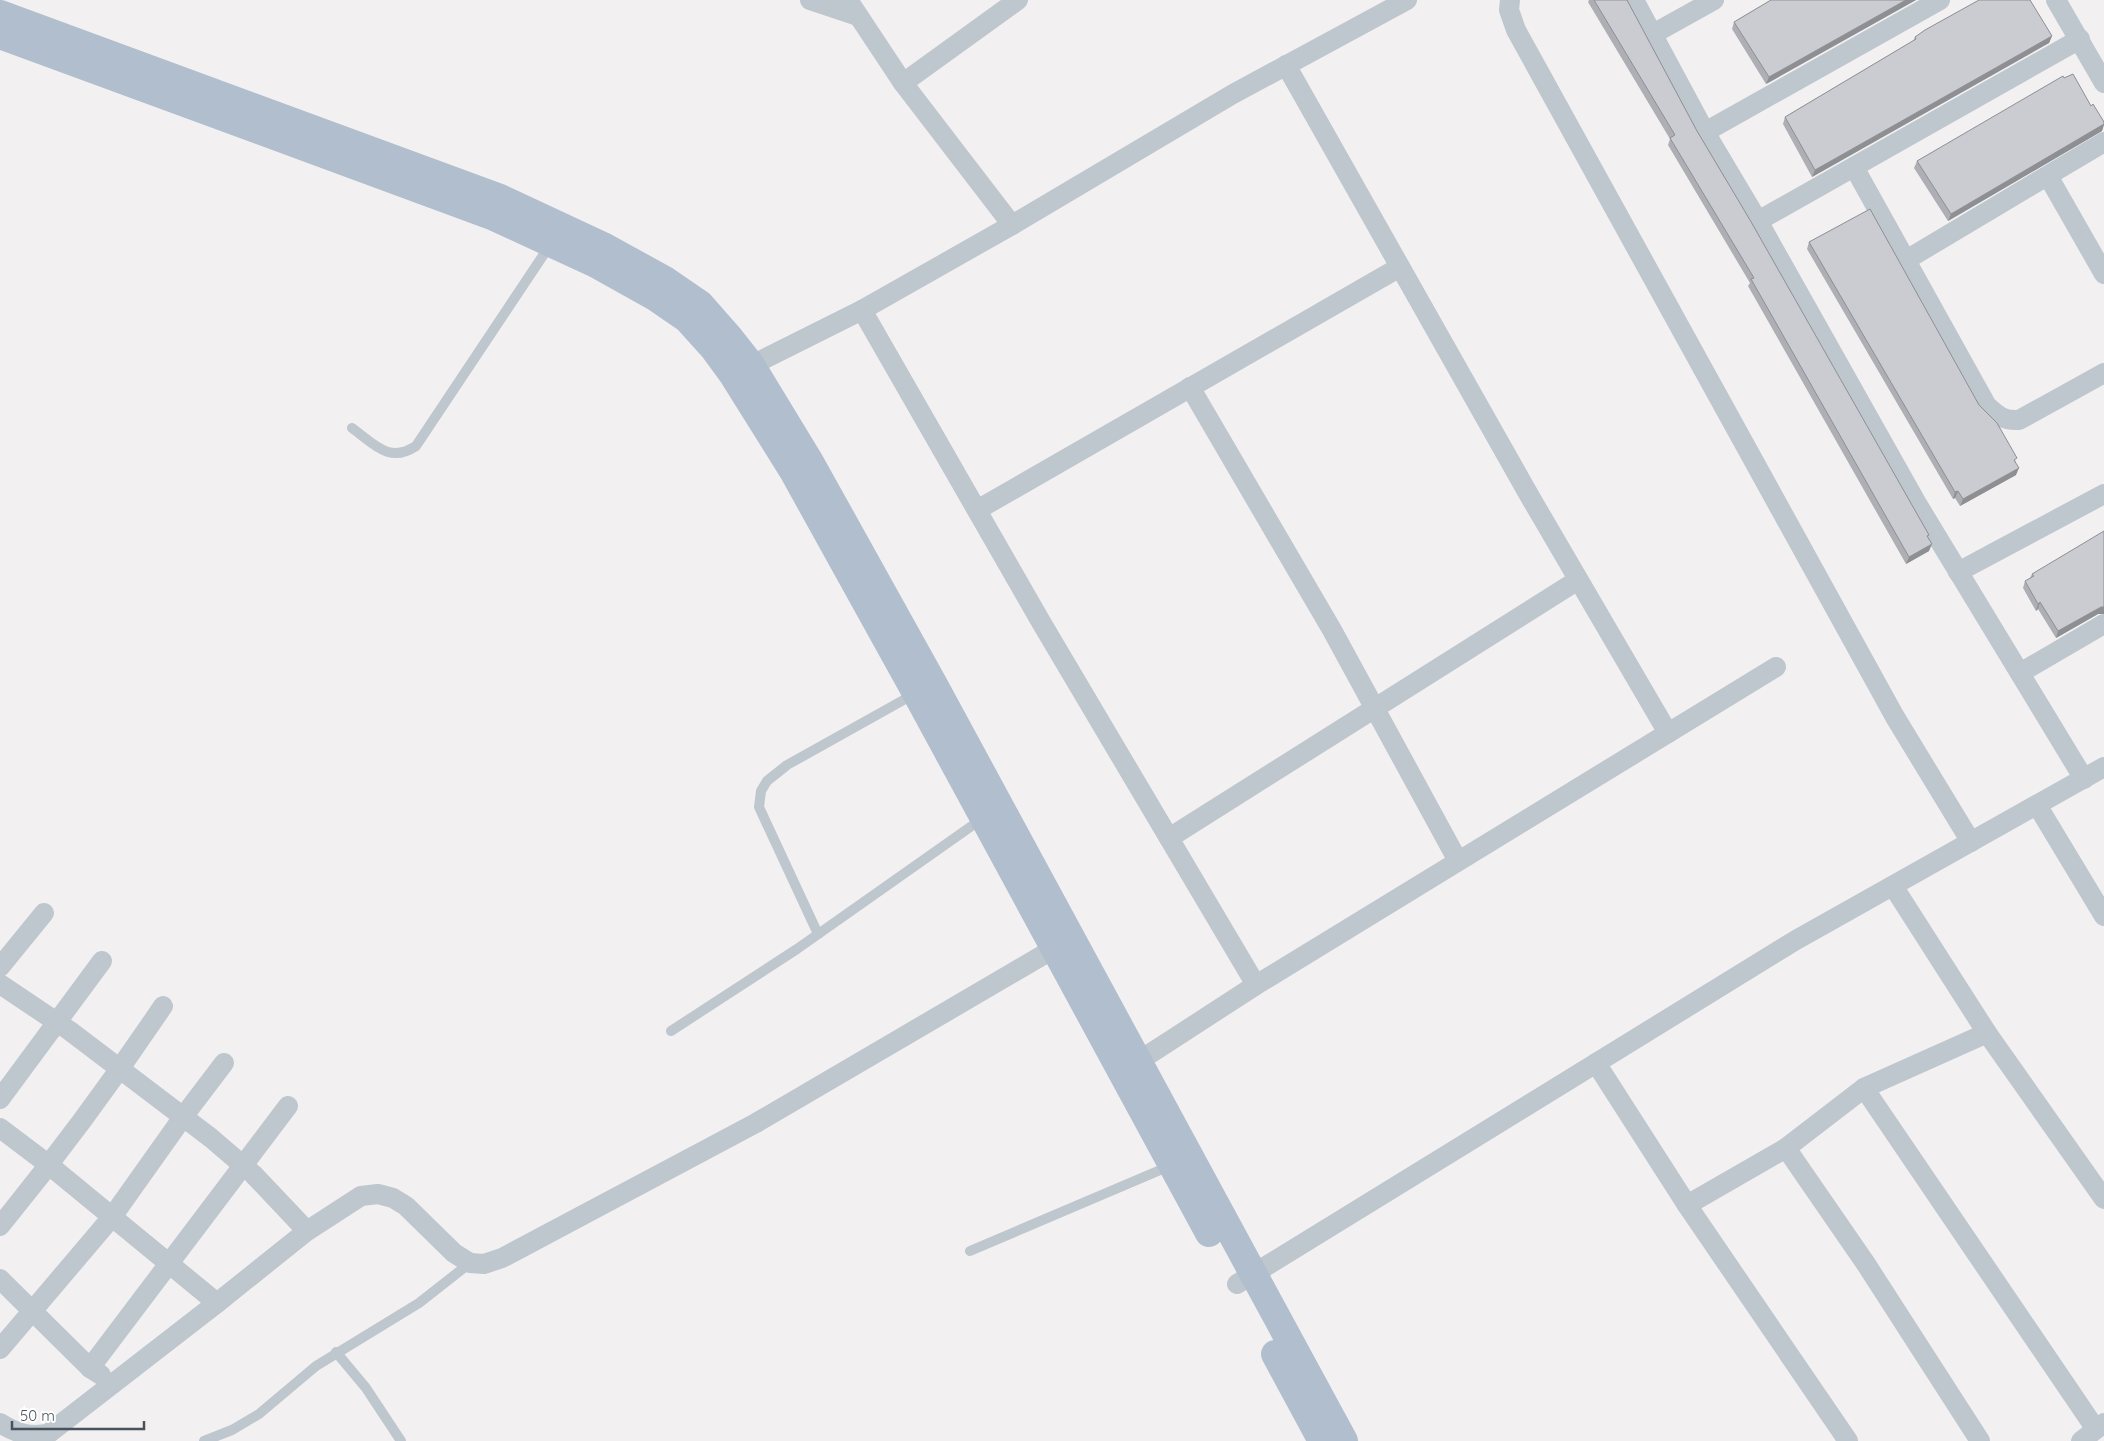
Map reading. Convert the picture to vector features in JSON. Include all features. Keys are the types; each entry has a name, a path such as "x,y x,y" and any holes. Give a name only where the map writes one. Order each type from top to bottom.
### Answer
{"main road":[{"path":"0,14 491,194 560,224 665,280 700,304 730,337 742,370 792,471 925,688 1245,1280 1322,1441"},
{"path":"0,35 399,181 492,216 552,242 655,297 687,319 714,349 742,370"},
{"path":"925,688 984,818 1055,948 1131,1067 1172,1165 1344,1441"}],"street":[{"path":"810,0 853,8 904,82 1012,225"},
{"path":"904,82 1018,0"},
{"path":"742,370 862,310 1012,225 1233,94 1407,0"},
{"path":"1510,0 1510,10 1516,30 1896,717 1970,842"},
{"path":"1634,0 1705,132 1758,221 1916,502 2084,779"},
{"path":"1653,34 1714,0"},
{"path":"1705,132 1940,0"},
{"path":"2056,0 2104,83"},
{"path":"1758,221 2080,39"},
{"path":"1286,65 1578,580 1668,733"},
{"path":"1906,260 2104,142"},
{"path":"1854,167 1987,406 1999,417 2009,421 2019,420 2104,373"},
{"path":"2048,176 2104,274"},
{"path":"977,510 1400,267"},
{"path":"862,310 1256,986"},
{"path":"1190,387 1332,630 1458,861"},
{"path":"1958,572 2104,494"},
{"path":"1169,838 1578,580"},
{"path":"2020,673 2104,624"},
{"path":"1131,1067 1256,986 1776,667"},
{"path":"1245,1280 1796,940 2104,767"},
{"path":"2037,805 2104,916"},
{"path":"1893,886 1987,1033 2104,1199"},
{"path":"0,967 44,913"},
{"path":"0,1422 13,1431 32,1437 48,1434 217,1303 306,1231 361,1196 378,1194 393,1198 406,1206 454,1253 470,1263 484,1264 502,1258 748,1128 1055,948"},
{"path":"0,1099 102,961"},
{"path":"0,984 57,1022 243,1166 306,1231"},
{"path":"0,1226 50,1165 121,1070 163,1006"},
{"path":"1687,1205 1786,1148 1864,1088 1987,1033"},
{"path":"0,1349 112,1217 182,1117 224,1063"},
{"path":"1596,1063 1687,1205 1848,1441"},
{"path":"1864,1088 2093,1431"},
{"path":"90,1368 168,1262 288,1106"},
{"path":"0,1128 50,1165 217,1303"},
{"path":"1786,1148 1866,1264 1980,1441"},
{"path":"0,1279 34,1310 90,1368 113,1384"}],"lane":[{"path":"352,428 391,454 405,453 416,446 552,242"},
{"path":"818,934 759,807 761,791 767,781 788,765 925,688"},
{"path":"671,1031 818,934 984,818"},
{"path":"970,1251 1172,1165"},
{"path":"204,1441 232,1430 259,1414 316,1366 336,1352 419,1303 470,1263"},
{"path":"336,1352 366,1388 401,1441"}],"building":[{"path":"1594,0 1627,0 1697,131 1750,220 1929,535 1927,536 1932,544 1909,557 1751,279 1754,278 1670,138 1675,135"},
{"path":"1771,0 1906,0 1769,77 1734,22"},
{"path":"1979,0 2030,0 2052,36 1815,170 1785,117 1916,39 1915,37 1925,30"},
{"path":"2073,74 2091,106 2093,104 2104,124 1951,214 1917,161 2063,76 2064,78"},
{"path":"1870,209 1979,405 1997,423 2017,458 2014,460 2019,468 1963,499 1958,491 1955,492 1809,242"},
{"path":"2104,531 2104,607 2058,631 2040,602 2038,604 2025,581 2034,576 2032,574"}]}
